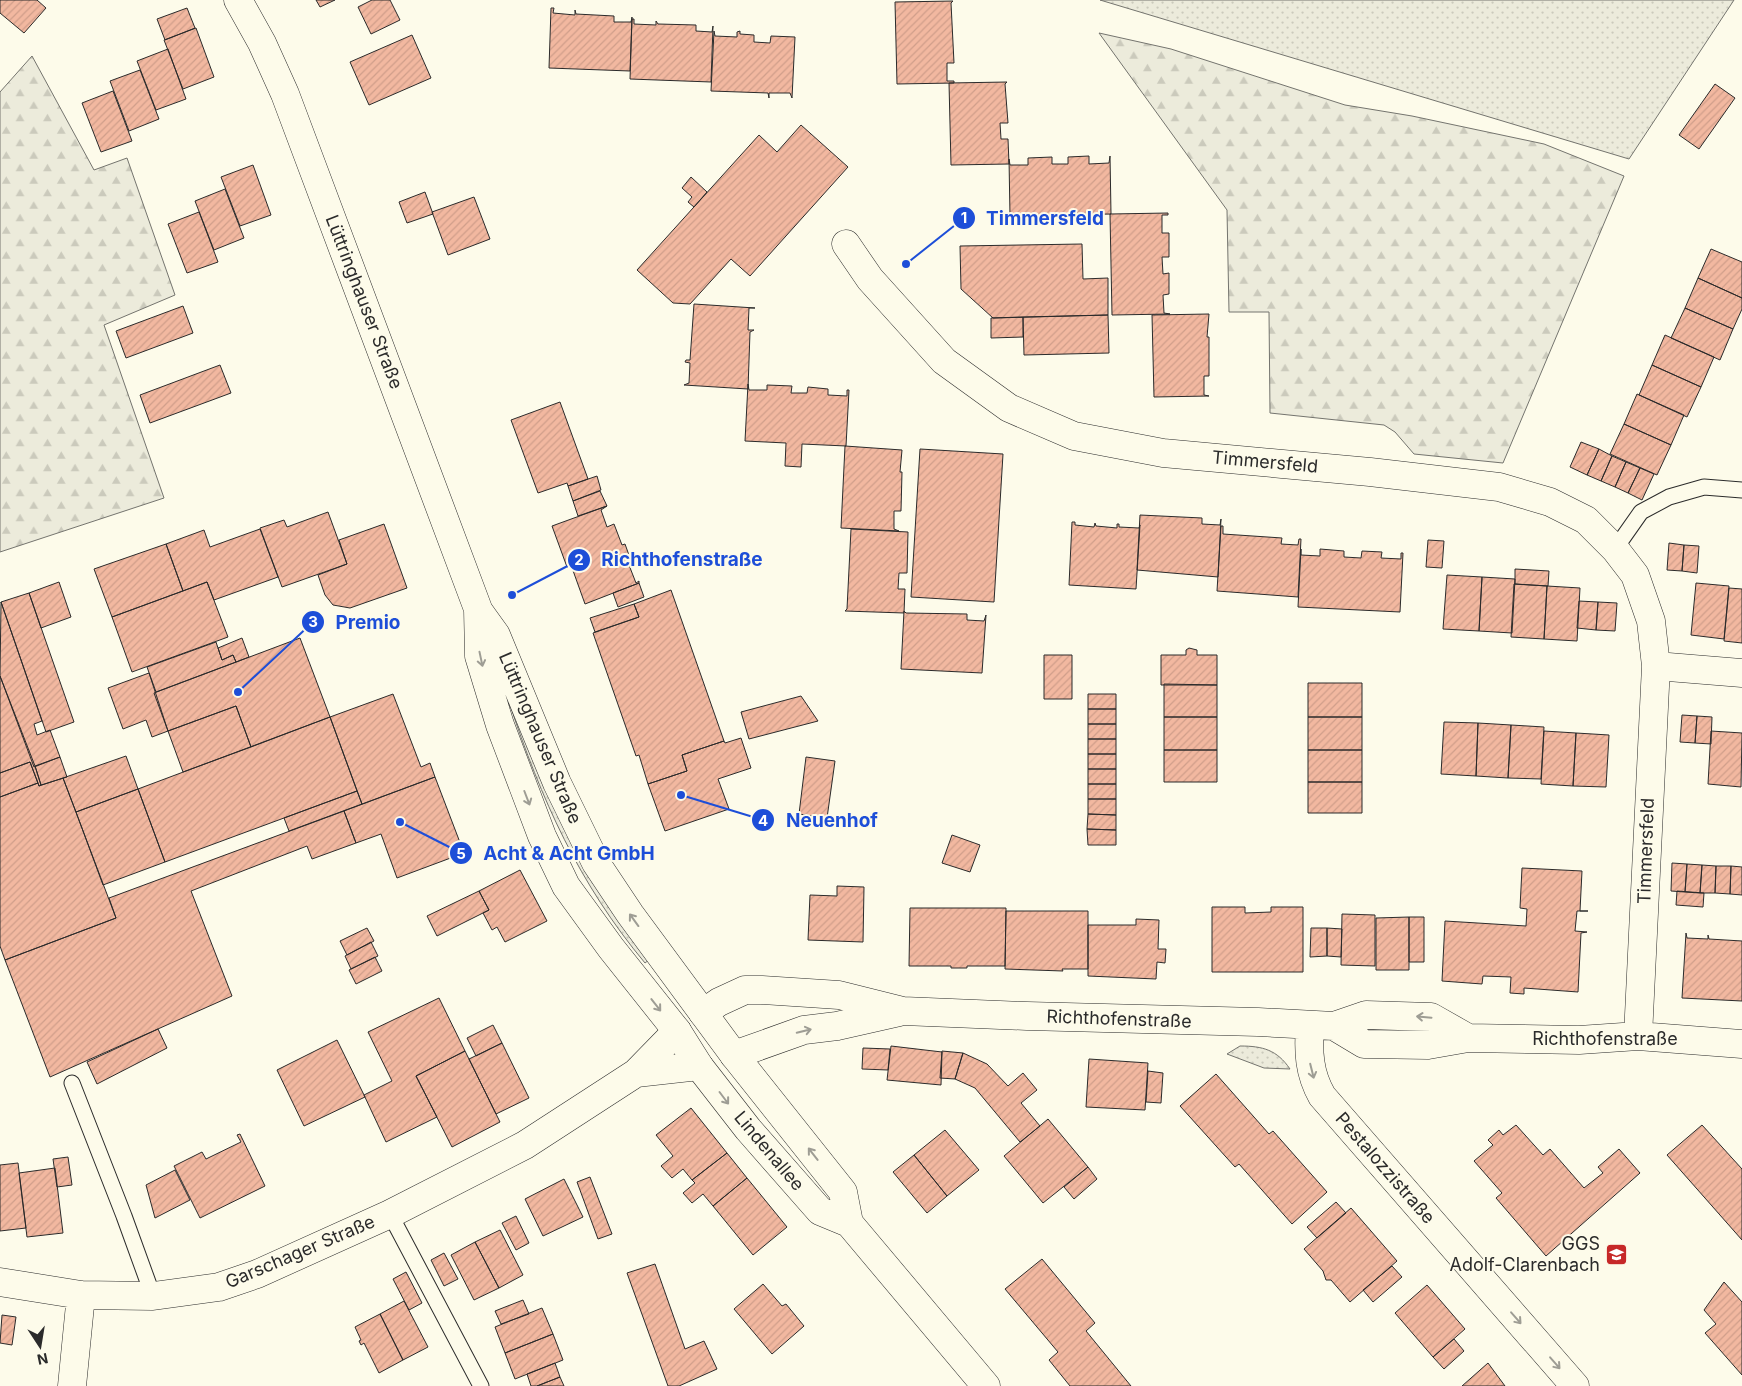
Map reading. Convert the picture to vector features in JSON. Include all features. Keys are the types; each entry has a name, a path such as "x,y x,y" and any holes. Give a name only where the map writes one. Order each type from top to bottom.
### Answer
{"street":[{"name":"Lüttringhauser Straße","path":"238,0 262,43 285,94 478,610 496,635 557,783 596,864 625,908 734,1055"},
{"name":"Timmersfeld","path":"846,244 870,279 944,361 1009,408 1074,436 1163,453 1370,472 1499,487 1550,502 1586,520 1615,549 1635,575 1651,621 1656,666 1638,1036"},
{"name":"Lüttringhauser Straße","path":"478,610 479,656 500,725 542,836 566,886 611,948 677,1031 699,1066"},
{"path":"1656,666 1742,673"},
{"name":"Richthofenstraße","path":"677,1031 719,1002 745,990 762,990 839,995 903,1011 1322,1026 1366,1015 1431,1017 1468,1038 1578,1040 1638,1036 1742,1044"},
{"name":"Richthofenstraße","path":"699,1066 804,1030 837,1026 903,1011"},
{"name":"Pestalozzistraße","path":"1322,1026 1308,1053 1312,1074 1322,1096 1575,1386"},
{"name":"Garschager Straße","path":"0,1282 81,1295 153,1296 219,1287 242,1279 390,1214 525,1145 636,1073 677,1031"},
{"name":"Lindenallee","path":"734,1055 843,1192 849,1223"},
{"name":"Garschager Straße","path":"636,1073 699,1066"},
{"name":"Lindenallee","path":"699,1066 748,1129 820,1211 849,1223 986,1386"},
{"path":"72,1386 81,1295"}],"lane":[{"path":"1615,549 1641,512 1669,497 1704,486 1742,490"},
{"path":"72,1083 153,1296"},
{"name":"Garschager Straße","path":"390,1214 480,1386"}],"green space":[{"path":"1100,0 1734,0 1629,159"},
{"path":"1099,33 1171,49 1345,105 1412,116 1544,144 1624,176 1503,463 1414,454 1395,432 1384,425 1270,413 1269,312 1229,312 1227,210"},
{"path":"32,56 94,170 127,158 175,295 104,325 164,498 0,552 0,92"},
{"path":"510,700 650,959 645,963 600,903 564,839 534,773 509,702"},
{"path":"1240,1046 1269,1050 1280,1057 1290,1069 1264,1068 1227,1054"}],"building":[{"path":"0,0 37,0 46,8 24,33 0,13"},
{"path":"316,0 335,0 320,7"},
{"path":"372,0 390,0 400,20 371,34 358,7"},
{"path":"953,1 951,3 954,63 947,63 947,81 954,81 954,83 897,84 895,2"},
{"path":"187,8 195,28 165,40 157,19"},
{"path":"551,8 554,8 553,13 575,15 575,10 576,14 614,16 614,22 631,22 632,17 630,71 549,68"},
{"path":"632,19 634,19 634,24 656,25 656,21 658,24 696,25 696,31 712,32 713,26 711,82 630,79"},
{"path":"196,28 214,77 183,89 164,40"},
{"path":"714,31 715,36 737,37 737,32 740,31 740,34 754,35 754,42 770,43 771,36 795,37 792,98 790,93 769,93 769,98 768,93 711,91"},
{"path":"412,35 431,78 369,105 350,62"},
{"path":"168,49 186,99 156,110 137,61"},
{"path":"140,70 159,119 129,131 110,81"},
{"path":"1007,82 1005,84 1008,123 1000,123 1001,139 1008,139 1009,164 951,165 949,83"},
{"path":"1715,84 1735,98 1699,149 1679,135"},
{"path":"113,91 132,141 101,152 82,103"},
{"path":"801,125 848,167 750,276 731,259 690,304 673,303 637,270 759,135 777,152"},
{"path":"1089,156 1089,164 1109,163 1110,156 1111,214 1010,216 1009,159 1010,165 1028,165 1028,158 1052,157 1052,164 1068,164 1068,157"},
{"path":"253,165 271,215 240,226 221,177"},
{"path":"691,177 707,192 694,207 688,202 692,197 682,188"},
{"path":"225,189 244,238 214,250 195,201"},
{"path":"425,192 433,214 407,223 399,202"},
{"path":"474,197 490,239 448,255 432,212"},
{"path":"199,212 218,262 187,273 168,224"},
{"path":"1168,213 1168,215 1162,215 1162,233 1169,233 1169,257 1162,257 1163,274 1169,273 1169,294 1163,295 1164,313 1170,314 1112,315 1110,214"},
{"path":"1082,244 1083,279 1108,278 1108,315 993,318 961,289 960,246"},
{"path":"1711,249 1742,262 1742,298 1698,278"},
{"path":"1698,278 1742,298 1742,309 1733,329 1685,308"},
{"path":"694,304 755,308 749,308 748,330 754,330 750,332 748,389 684,385 689,383 690,363 685,362 690,360"},
{"path":"183,306 193,333 126,358 116,331"},
{"path":"1685,308 1733,329 1720,360 1671,338"},
{"path":"1209,314 1207,337 1209,337 1209,376 1204,376 1204,395 1209,396 1154,397 1152,315"},
{"path":"1108,315 1109,353 1024,355 1023,317"},
{"path":"1023,317 1023,337 991,338 991,318"},
{"path":"1665,335 1714,357 1701,387 1652,365"},
{"path":"220,365 231,393 150,423 140,395"},
{"path":"1652,365 1701,387 1687,417 1639,395"},
{"path":"748,384 749,390 767,390 767,385 792,386 791,393 807,393 808,387 828,389 828,395 847,396 847,390 849,390 846,446 802,444 801,467 785,466 786,443 745,441"},
{"path":"1637,394 1684,415 1671,445 1624,424"},
{"path":"560,402 588,479 568,486 567,483 538,493 511,420"},
{"path":"1624,424 1671,445 1657,475 1610,454"},
{"path":"1581,442 1599,449 1587,475 1570,467"},
{"path":"845,446 902,450 900,472 902,472 901,511 894,511 894,529 899,531 841,528"},
{"path":"920,449 1003,454 994,602 911,597"},
{"path":"1599,449 1612,456 1601,481 1587,475"},
{"path":"1612,456 1626,462 1615,487 1601,481"},
{"path":"1626,462 1640,468 1628,493 1615,487"},
{"path":"1640,468 1654,474 1642,500 1628,493"},
{"path":"597,476 601,490 573,501 568,486"},
{"path":"600,491 607,506 578,516 573,501"},
{"path":"607,506 601,510 607,527 614,524 622,545 625,544 630,558 627,560 636,583 639,581 639,583 585,604 571,565 567,567 552,526"},
{"path":"328,512 347,564 282,587 260,528 284,520 287,527"},
{"path":"1140,515 1202,518 1202,524 1220,525 1221,519 1218,577 1137,570"},
{"path":"1072,522 1075,522 1075,525 1094,527 1095,523 1096,526 1117,528 1117,524 1119,524 1119,527 1139,528 1140,525 1136,589 1069,585"},
{"path":"384,524 407,588 350,608 333,605 325,595 318,575 347,564 339,540"},
{"path":"1221,526 1223,526 1223,534 1282,538 1281,544 1298,545 1299,539 1301,539 1298,597 1217,591"},
{"path":"260,529 278,577 214,600 207,582 183,591 166,544 204,530 210,547"},
{"path":"851,529 908,532 907,573 899,573 898,589 905,589 904,613 845,611 847,609"},
{"path":"1428,540 1444,541 1442,568 1426,567"},
{"path":"1669,543 1684,545 1682,571 1667,570"},
{"path":"166,544 183,591 112,617 94,569"},
{"path":"1684,545 1699,546 1697,573 1682,571"},
{"path":"1301,549 1301,555 1320,556 1320,549 1344,551 1344,557 1361,558 1362,551 1382,552 1381,558 1401,559 1401,553 1403,553 1400,612 1298,607"},
{"path":"1515,569 1549,571 1548,586 1515,584"},
{"path":"1447,575 1482,577 1479,631 1443,629"},
{"path":"1482,577 1515,579 1512,633 1479,631"},
{"path":"59,582 71,617 41,628 29,593"},
{"path":"207,582 228,637 132,672 112,617"},
{"path":"639,583 644,597 618,607 613,593"},
{"path":"1696,583 1729,586 1724,639 1691,635"},
{"path":"1514,584 1547,586 1544,639 1511,637"},
{"path":"1547,586 1580,588 1577,641 1544,639"},
{"path":"1729,588 1742,589 1742,643 1724,641"},
{"path":"671,590 724,741 682,755 687,771 648,784 639,755 636,756 593,633 639,617 634,604"},
{"path":"29,593 74,722 46,732 1,602"},
{"path":"1579,601 1598,602 1596,630 1577,628"},
{"path":"1,602 42,721 34,724 37,735 50,730 60,757 34,767 0,676"},
{"path":"1598,602 1617,603 1615,631 1596,630"},
{"path":"634,604 639,617 595,632 590,618"},
{"path":"904,611 906,613 967,614 967,620 984,621 986,615 982,673 901,669"},
{"path":"242,638 249,657 236,662 233,655 222,660 218,648"},
{"path":"300,638 330,717 251,747 236,706 168,731 154,693"},
{"path":"216,642 222,660 233,655 236,662 156,692 147,667"},
{"path":"1189,648 1197,650 1197,655 1217,655 1217,685 1161,685 1161,655 1186,655 1186,650"},
{"path":"1044,655 1072,655 1072,699 1044,699"},
{"path":"149,673 168,731 152,737 146,720 123,729 108,688"},
{"path":"0,676 35,766 41,785 39,786 30,762 0,773"},
{"path":"1308,683 1362,683 1362,717 1308,717"},
{"path":"1164,684 1217,685 1217,717 1164,717"},
{"path":"393,694 421,767 430,763 435,777 362,804 330,717"},
{"path":"1088,694 1116,694 1116,709 1088,709"},
{"path":"801,696 818,721 749,739 741,712"},
{"path":"236,706 251,747 183,772 168,731"},
{"path":"1088,709 1116,709 1116,724 1088,724"},
{"path":"1682,715 1697,716 1695,743 1680,742"},
{"path":"1697,716 1712,717 1711,744 1695,743"},
{"path":"330,717 357,791 165,862 138,789"},
{"path":"1164,717 1217,717 1217,750 1164,750"},
{"path":"1308,717 1362,717 1362,750 1308,750"},
{"path":"1444,722 1478,723 1476,776 1441,774"},
{"path":"1478,723 1511,725 1508,778 1476,776"},
{"path":"1088,724 1116,724 1116,739 1088,739"},
{"path":"1511,725 1544,727 1541,779 1508,778"},
{"path":"1544,731 1576,733 1573,786 1541,784"},
{"path":"1711,731 1742,733 1741,787 1708,784"},
{"path":"1576,733 1609,735 1606,787 1573,786"},
{"path":"741,738 751,768 718,779 729,809 665,831 648,784 687,771 682,755 724,741 725,743"},
{"path":"1088,739 1116,739 1116,754 1088,754"},
{"path":"1164,750 1217,750 1217,782 1164,782"},
{"path":"1308,750 1362,750 1362,782 1308,782"},
{"path":"1088,754 1116,754 1116,769 1088,769"},
{"path":"126,756 138,789 76,812 63,778"},
{"path":"60,757 67,777 41,785 35,766"},
{"path":"806,757 835,761 827,818 799,814"},
{"path":"30,762 38,783 0,797 0,773"},
{"path":"1088,769 1116,769 1116,784 1088,784"},
{"path":"435,777 464,853 397,878 381,834 356,843 344,811"},
{"path":"63,778 116,918 5,960 0,946 0,797 38,783 39,786"},
{"path":"1308,782 1362,782 1362,813 1308,813"},
{"path":"1088,784 1116,784 1116,799 1088,799"},
{"path":"138,789 165,862 103,885 76,812"},
{"path":"357,791 362,804 289,831 284,818"},
{"path":"1088,799 1116,799 1116,815 1088,814"},
{"path":"344,811 356,843 312,859 307,846 191,891 232,996 50,1077 5,960 116,918 109,898"},
{"path":"1088,814 1116,815 1116,830 1087,829"},
{"path":"1087,829 1116,830 1116,845 1088,845"},
{"path":"952,835 980,845 970,872 942,863"},
{"path":"1672,863 1687,864 1685,892 1671,891"},
{"path":"1687,864 1702,865 1700,893 1685,892"},
{"path":"1702,865 1716,866 1715,893 1700,893"},
{"path":"1716,866 1731,866 1730,894 1715,893"},
{"path":"1731,866 1742,867 1742,895 1730,894"},
{"path":"1522,868 1582,871 1580,911 1577,911 1575,931 1587,932 1581,933 1578,992 1524,988 1524,994 1510,993 1511,977 1483,976 1482,984 1442,981 1445,921 1526,926 1527,909 1520,908"},
{"path":"520,870 547,921 505,942 497,927 492,930 483,913 489,910 479,891"},
{"path":"837,886 864,887 863,942 808,940 810,895 837,896"},
{"path":"479,891 489,910 437,936 427,916"},
{"path":"1677,891 1704,893 1703,907 1676,905"},
{"path":"1212,907 1245,907 1245,913 1271,912 1271,907 1303,907 1303,972 1212,972"},
{"path":"910,908 1006,908 1005,966 951,968 951,966 909,966"},
{"path":"1006,911 1088,911 1088,969 1062,969 1063,971 1005,969"},
{"path":"1342,914 1375,915 1375,966 1341,965"},
{"path":"1409,917 1424,917 1424,962 1409,962"},
{"path":"1409,917 1409,970 1376,970 1376,918"},
{"path":"1136,919 1159,920 1158,949 1166,949 1165,963 1157,962 1156,979 1088,976 1088,925 1136,925"},
{"path":"367,928 374,941 347,955 340,941"},
{"path":"1311,928 1327,928 1327,956 1310,957"},
{"path":"1327,928 1342,929 1341,957 1327,956"},
{"path":"1686,933 1687,938 1708,939 1708,935 1709,939 1742,941 1742,1001 1682,998"},
{"path":"371,942 378,956 351,969 345,956"},
{"path":"375,957 382,971 356,984 349,970"},
{"path":"439,998 465,1051 416,1076 437,1117 386,1142 364,1095 392,1081 368,1032"},
{"path":"493,1025 502,1043 476,1056 467,1038"},
{"path":"158,1029 167,1048 97,1084 87,1062"},
{"path":"337,1040 365,1097 304,1126 277,1070"},
{"path":"502,1043 529,1098 496,1114 469,1059"},
{"path":"891,1046 942,1052 941,1085 887,1080"},
{"path":"863,1048 890,1049 888,1070 862,1069"},
{"path":"465,1051 500,1122 452,1147 416,1076"},
{"path":"942,1051 963,1053 955,1079 940,1078"},
{"path":"963,1053 987,1064 1008,1086 1023,1073 1037,1090 1021,1103 1040,1126 1020,1142 975,1088 955,1079"},
{"path":"1089,1059 1148,1063 1145,1110 1086,1107"},
{"path":"1148,1071 1163,1073 1161,1103 1146,1102"},
{"path":"1216,1074 1269,1134 1273,1131 1327,1192 1292,1224 1239,1164 1235,1167 1180,1106"},
{"path":"691,1108 727,1153 692,1180 683,1169 672,1178 661,1166 673,1156 656,1135"},
{"path":"1048,1119 1088,1167 1043,1203 1004,1156"},
{"path":"1516,1125 1543,1155 1550,1149 1584,1188 1603,1173 1598,1167 1619,1149 1640,1173 1546,1256 1496,1198 1502,1193 1474,1161 1493,1145 1488,1140 1499,1130 1503,1135"},
{"path":"1702,1125 1742,1169 1742,1240 1667,1155"},
{"path":"945,1130 979,1170 947,1196 914,1155"},
{"path":"240,1134 265,1186 200,1218 174,1166 202,1152 206,1159 241,1142 237,1135"},
{"path":"727,1153 747,1178 713,1206 703,1194 692,1203 683,1193 695,1183 692,1180"},
{"path":"914,1155 947,1196 927,1213 893,1172"},
{"path":"68,1157 72,1185 57,1187 53,1159"},
{"path":"18,1163 26,1228 0,1231 0,1165"},
{"path":"1088,1167 1097,1179 1074,1199 1064,1187"},
{"path":"55,1168 63,1233 27,1237 19,1173"},
{"path":"175,1170 190,1200 155,1218 146,1185"},
{"path":"590,1177 612,1234 598,1239 577,1182"},
{"path":"747,1178 787,1227 753,1255 713,1206"},
{"path":"564,1179 583,1217 543,1236 525,1199"},
{"path":"1336,1202 1346,1213 1317,1238 1307,1227"},
{"path":"1351,1208 1397,1261 1350,1302 1331,1280 1326,1280 1323,1271 1304,1249"},
{"path":"516,1216 529,1243 516,1250 502,1223"},
{"path":"500,1230 523,1275 499,1288 475,1242"},
{"path":"475,1242 499,1288 474,1300 451,1255"},
{"path":"444,1253 458,1279 444,1286 431,1260"},
{"path":"1042,1259 1095,1323 1086,1331 1131,1386 1070,1386 1049,1360 1058,1352 1005,1289"},
{"path":"655,1264 685,1349 704,1341 717,1369 679,1386 668,1386 627,1273"},
{"path":"1392,1266 1402,1277 1373,1302 1363,1290"},
{"path":"406,1272 422,1303 409,1310 393,1279"},
{"path":"1724,1282 1742,1302 1742,1375 1705,1333 1716,1324 1704,1310"},
{"path":"763,1284 782,1306 786,1304 804,1326 772,1354 734,1309"},
{"path":"1427,1285 1465,1329 1433,1357 1395,1313"},
{"path":"523,1300 529,1314 501,1324 495,1311"},
{"path":"404,1301 428,1347 403,1360 380,1314"},
{"path":"542,1308 553,1334 505,1353 495,1327"},
{"path":"380,1314 403,1360 379,1373 364,1343 361,1345 359,1341 361,1340 355,1327"},
{"path":"2,1315 16,1317 12,1345 0,1343"},
{"path":"553,1334 563,1360 515,1379 505,1353"},
{"path":"1454,1339 1464,1351 1444,1369 1433,1357"},
{"path":"555,1363 560,1377 537,1386 531,1386 527,1374"},
{"path":"1488,1363 1505,1386 1462,1386"},
{"path":"560,1377 564,1386 537,1386"}],"place":[{"name":"Timmersfeld","path":"906,264"},
{"name":"Richthofenstraße","path":"512,595"},
{"name":"Premio","path":"238,692"},
{"name":"Neuenhof","path":"681,795"},
{"name":"Acht & Acht GmbH","path":"400,822"},
{"name":"GGS Adolf-Clarenbach","path":"1616,1254"}]}
